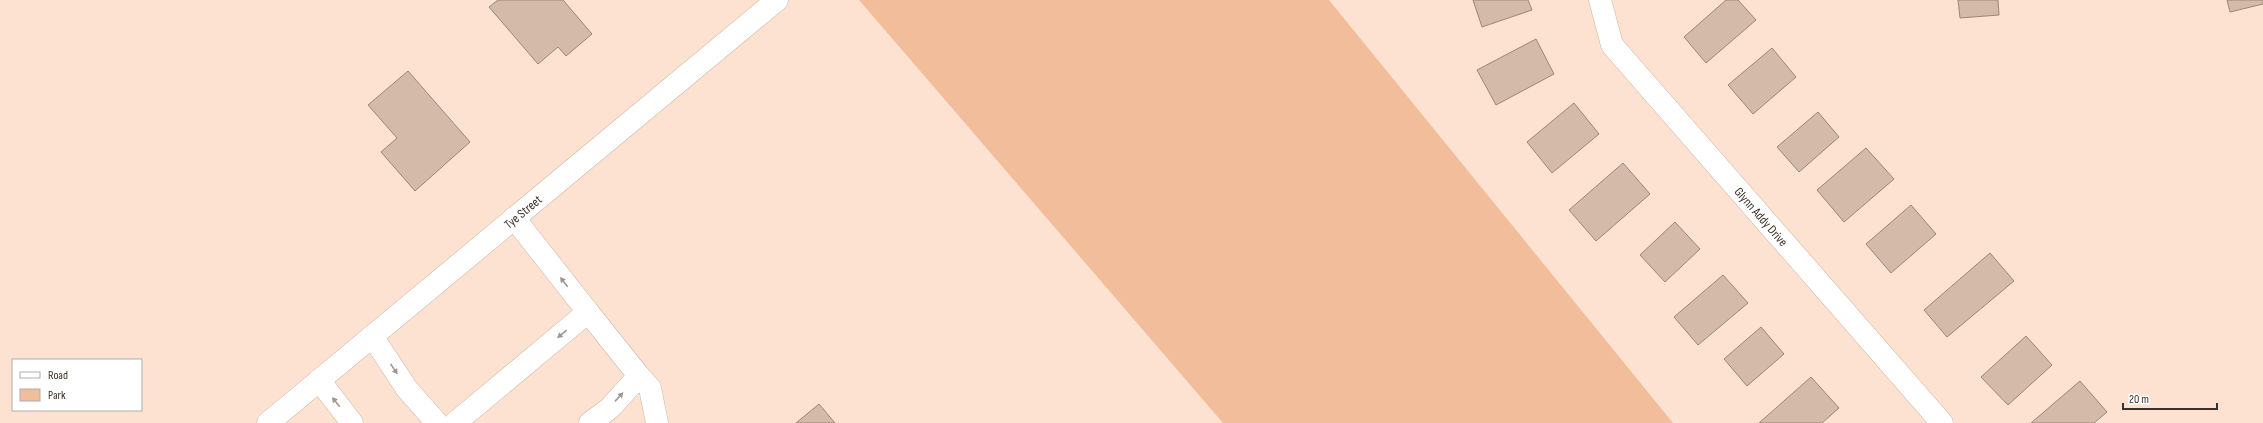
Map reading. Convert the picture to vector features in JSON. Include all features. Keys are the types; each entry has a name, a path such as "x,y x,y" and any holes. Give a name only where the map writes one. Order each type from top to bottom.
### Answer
{"street":[{"name":"Tye Street","path":"268,423 777,0"},
{"name":"Glynn Addy Drive","path":"1600,0 1612,45 1942,423"},
{"path":"514,218 650,388 657,423"},
{"path":"455,423 588,312"},
{"path":"372,336 407,389 437,423"},
{"path":"590,423 610,408 639,376"},
{"path":"319,380 352,423"}],"green space":[{"path":"859,0 1329,0 1673,423 1223,423"}],"building":[{"path":"498,0 563,0 592,34 566,56 558,47 538,64 489,7"},
{"path":"1473,0 1528,0 1532,10 1482,27"},
{"path":"1726,0 1738,0 1756,20 1706,63 1684,37"},
{"path":"1958,0 1998,0 1999,15 1960,18"},
{"path":"2227,0 2263,0 2263,4 2230,12"},
{"path":"1536,39 1554,74 1496,105 1477,70"},
{"path":"1772,48 1796,77 1753,114 1728,85"},
{"path":"408,71 470,142 415,191 381,152 397,138 368,105"},
{"path":"1574,103 1599,134 1552,173 1527,142"},
{"path":"1818,112 1839,137 1799,172 1777,147"},
{"path":"1866,148 1894,179 1844,222 1817,190"},
{"path":"1623,163 1650,194 1596,241 1569,210"},
{"path":"1911,205 1936,234 1891,273 1866,244"},
{"path":"1675,222 1700,249 1665,282 1640,255"},
{"path":"1990,253 2014,281 1947,337 1924,310"},
{"path":"1723,275 1748,303 1698,345 1674,317"},
{"path":"1761,327 1784,354 1747,386 1724,359"},
{"path":"2026,336 2052,365 2008,405 1981,377"},
{"path":"1811,377 1839,408 1822,423 1759,423"},
{"path":"2080,381 2107,412 2094,423 2031,423"},
{"path":"819,404 835,423 796,423"}]}
